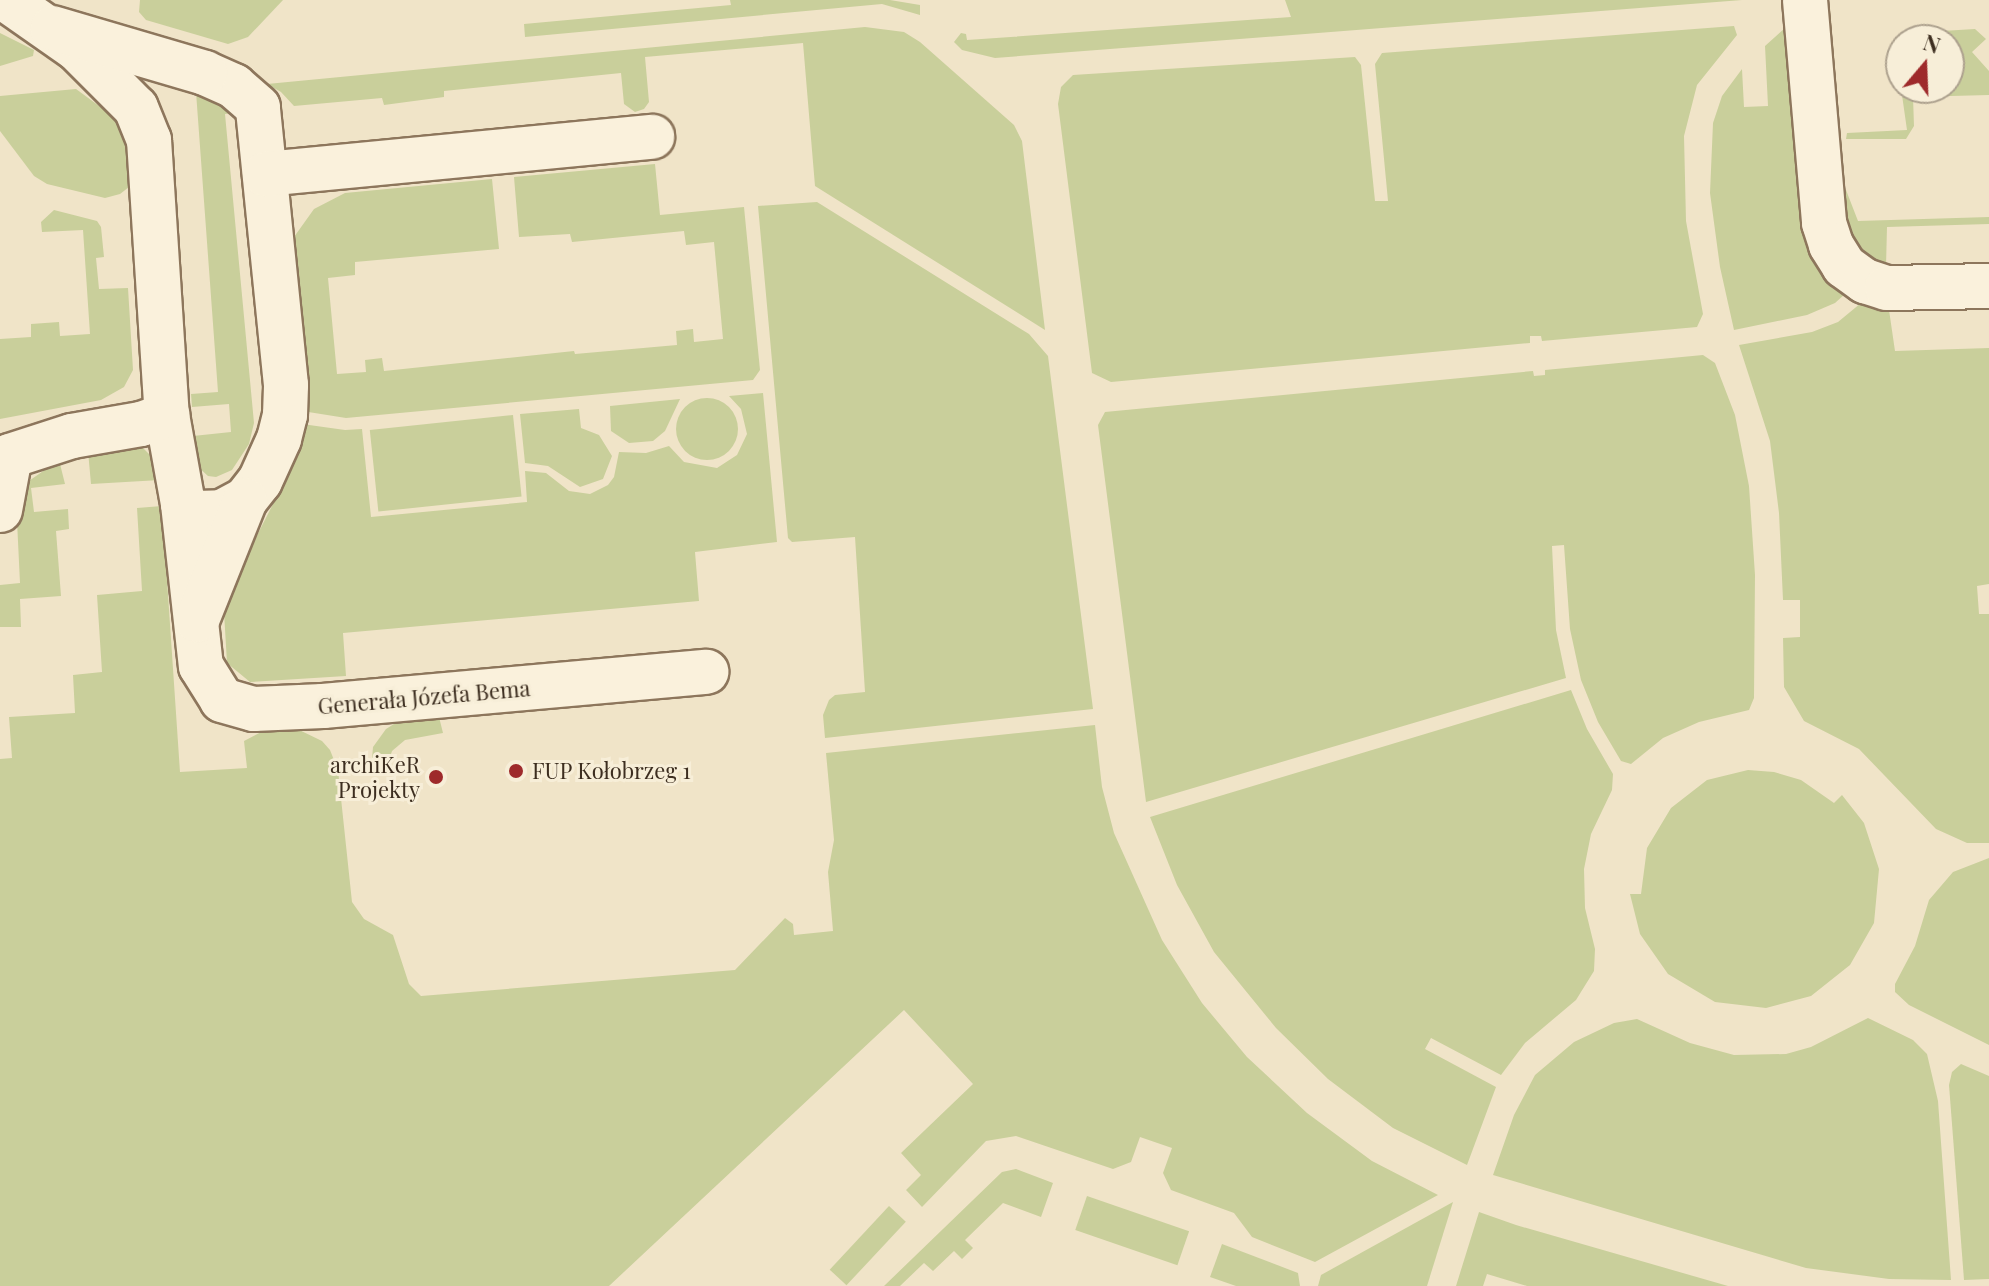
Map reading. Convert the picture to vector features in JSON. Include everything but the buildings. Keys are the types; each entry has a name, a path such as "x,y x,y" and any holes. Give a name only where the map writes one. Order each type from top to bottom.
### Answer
{"street":[{"name":"Generała Józefa Bema","path":"7,0 52,28 136,108 149,140 167,415 183,504 194,626 201,666 222,700 254,709 706,672"},
{"path":"1805,0 1824,223 1831,245 1844,266 1865,281 1887,288 1989,286"},
{"name":"Generała Józefa Bema","path":"52,28 190,68 234,86 258,107 286,385 285,415 272,459 245,500 194,626"},
{"path":"265,174 652,137"},
{"path":"0,510 5,451 141,424 167,415"},
{"path":"183,504 197,513 222,512 245,500"}],"green space":[{"path":"140,0 283,0 248,37 228,44 146,20 139,12"},
{"path":"730,0 890,0 920,5 920,15 882,4 525,37 524,24 731,5"},
{"path":"1285,0 1742,0 995,58 962,50 954,42 961,33 966,34 967,40 1291,17"},
{"path":"1734,26 1737,35 1697,85 1684,136 1686,221 1703,314 1697,327 1542,341 1541,336 1530,336 1530,343 1111,382 1092,373 1058,104 1061,87 1073,75 1355,57 1361,65 1375,201 1388,201 1375,64 1382,53"},
{"path":"865,27 904,32 920,42 1014,125 1022,141 1045,330 815,186 803,43 645,57 649,102 644,109 635,112 624,104 621,73 444,91 444,97 384,105 382,98 294,106 281,92 267,84"},
{"path":"1789,28 1845,294 1835,303 1807,315 1734,330 1720,267 1710,193 1713,123 1722,96 1742,69 1744,107 1768,106 1765,46"},
{"path":"1975,29 1986,39 1972,52 1989,71 1989,95 1965,96 1965,30"},
{"path":"0,33 34,50 33,56 0,66"},
{"path":"76,89 125,125 138,180 120,194 105,198 47,184 34,176 0,131 0,96"},
{"path":"196,92 232,113 225,114 254,423 249,444 232,470 216,477 208,476 197,466 193,436 231,432 229,404 192,407 191,394 218,392"},
{"path":"1903,104 1913,104 1914,126 1906,139 1846,139 1847,133 1907,130"},
{"path":"655,164 660,215 744,207 760,370 753,380 346,418 302,411 290,253 294,237 314,209 345,193 492,179 499,249 355,262 355,275 328,278 337,374 366,372 365,360 382,358 384,371 574,351 575,354 677,345 676,331 693,329 694,342 723,339 714,242 686,245 684,231 572,242 570,234 519,237 514,177"},
{"path":"1842,189 1846,190 1858,221 1989,217 1989,224 1887,227 1886,267 1858,252 1845,228"},
{"path":"817,202 1029,334 1048,356 1093,709 825,738 823,715 829,700 835,695 865,692 855,537 792,542 788,538 758,206"},
{"path":"54,210 97,221 101,227 104,257 96,258 99,289 128,288 133,370 124,387 101,400 0,419 0,339 31,337 31,324 59,322 60,336 90,334 83,230 42,232 41,222"},
{"path":"1861,303 1889,310 1895,351 1989,348 1989,584 1977,586 1979,614 1989,614 1989,843 1967,843 1936,829 1859,749 1804,721 1784,687 1783,638 1800,637 1800,600 1783,600 1779,513 1770,441 1739,345 1812,332 1838,322"},
{"path":"1703,355 1715,363 1735,415 1749,486 1755,575 1754,698 1749,710 1699,722 1663,738 1631,764 1621,761 1598,722 1581,680 1570,629 1564,545 1552,546 1556,630 1566,678 1146,802 1098,425 1105,412 1533,371 1534,376 1545,375 1545,370"},
{"path":"763,393 777,542 695,552 699,601 343,633 346,676 250,682 227,663 224,612 246,557 296,459 302,424 345,430 362,429 371,517 527,502 525,471 546,473 569,491 590,494 608,485 614,477 619,452 646,453 669,446 684,462 717,468 737,455 747,434 741,409 729,396"},
{"path":"701,398 713,398 729,407 736,417 736,441 729,451 713,460 701,460 681,446 676,435 676,423 690,403"},
{"path":"680,399 665,431 653,441 629,443 611,431 610,406"},
{"path":"579,409 581,428 599,435 612,456 603,479 580,487 548,466 525,463 520,414"},
{"path":"513,415 522,497 378,512 370,430"},
{"path":"142,447 153,458 160,480 91,484 88,451"},
{"path":"59,460 65,484 31,488 34,512 68,509 69,529 56,531 61,596 20,599 21,627 0,627 0,585 20,583 17,521 29,487 26,483"},
{"path":"162,506 180,772 247,768 244,741 267,729 291,726 322,741 330,750 338,770 352,902 364,919 393,935 409,984 421,996 735,970 785,918 793,924 794,935 833,931 828,872 834,840 826,753 1095,725 1102,787 1114,833 1162,940 1202,1003 1247,1057 1307,1113 1372,1161 1438,1195 1315,1262 1252,1237 1234,1213 1171,1190 1163,1173 1172,1148 1140,1137 1131,1162 1113,1169 1016,1136 986,1141 922,1207 906,1190 921,1175 901,1153 973,1084 904,1010 609,1286 0,1286 0,759 12,758 9,717 75,713 73,675 102,672 97,595 142,591 137,508"},
{"path":"1571,690 1587,729 1613,774 1612,790 1591,834 1584,869 1585,908 1595,949 1594,971 1576,1000 1525,1043 1501,1075 1431,1038 1425,1049 1496,1087 1467,1165 1393,1128 1328,1079 1276,1028 1214,952 1177,885 1150,817"},
{"path":"439,717 443,733 405,740 392,751 387,766 371,771 373,747 386,729 402,719"},
{"path":"1748,770 1774,772 1801,780 1834,803 1842,795 1864,823 1879,869 1874,923 1850,965 1811,996 1766,1008 1715,1002 1668,974 1640,934 1630,894 1641,894 1647,848 1671,808 1707,780"},
{"path":"1989,858 1989,1045 1909,1005 1895,992 1895,984 1915,946 1929,900 1953,872"},
{"path":"1868,1018 1913,1040 1927,1054 1938,1101 1951,1280 1889,1279 1806,1268 1493,1175 1514,1115 1535,1075 1574,1042 1614,1023 1637,1019 1690,1043 1734,1055 1786,1054 1811,1047"},
{"path":"1961,1064 1989,1076 1989,1279 1964,1280 1949,1085 1952,1072"},
{"path":"1016,1169 1053,1183 1041,1217 1003,1203 965,1240 973,1248 962,1259 954,1251 933,1271 924,1263 900,1286 884,1286 1002,1172"},
{"path":"1087,1196 1189,1231 1177,1265 1075,1230"},
{"path":"1453,1202 1427,1286 1318,1286 1321,1275"},
{"path":"889,1206 906,1222 846,1285 830,1270"},
{"path":"1479,1212 1728,1286 1527,1286 1487,1274 1483,1286 1456,1286"},
{"path":"1222,1244 1298,1273 1300,1286 1236,1286 1210,1277"}],"place":[{"name":"FUP Kołobrzeg 1","path":"516,771"},
{"name":"archiKeR Projekty","path":"436,777"}]}
